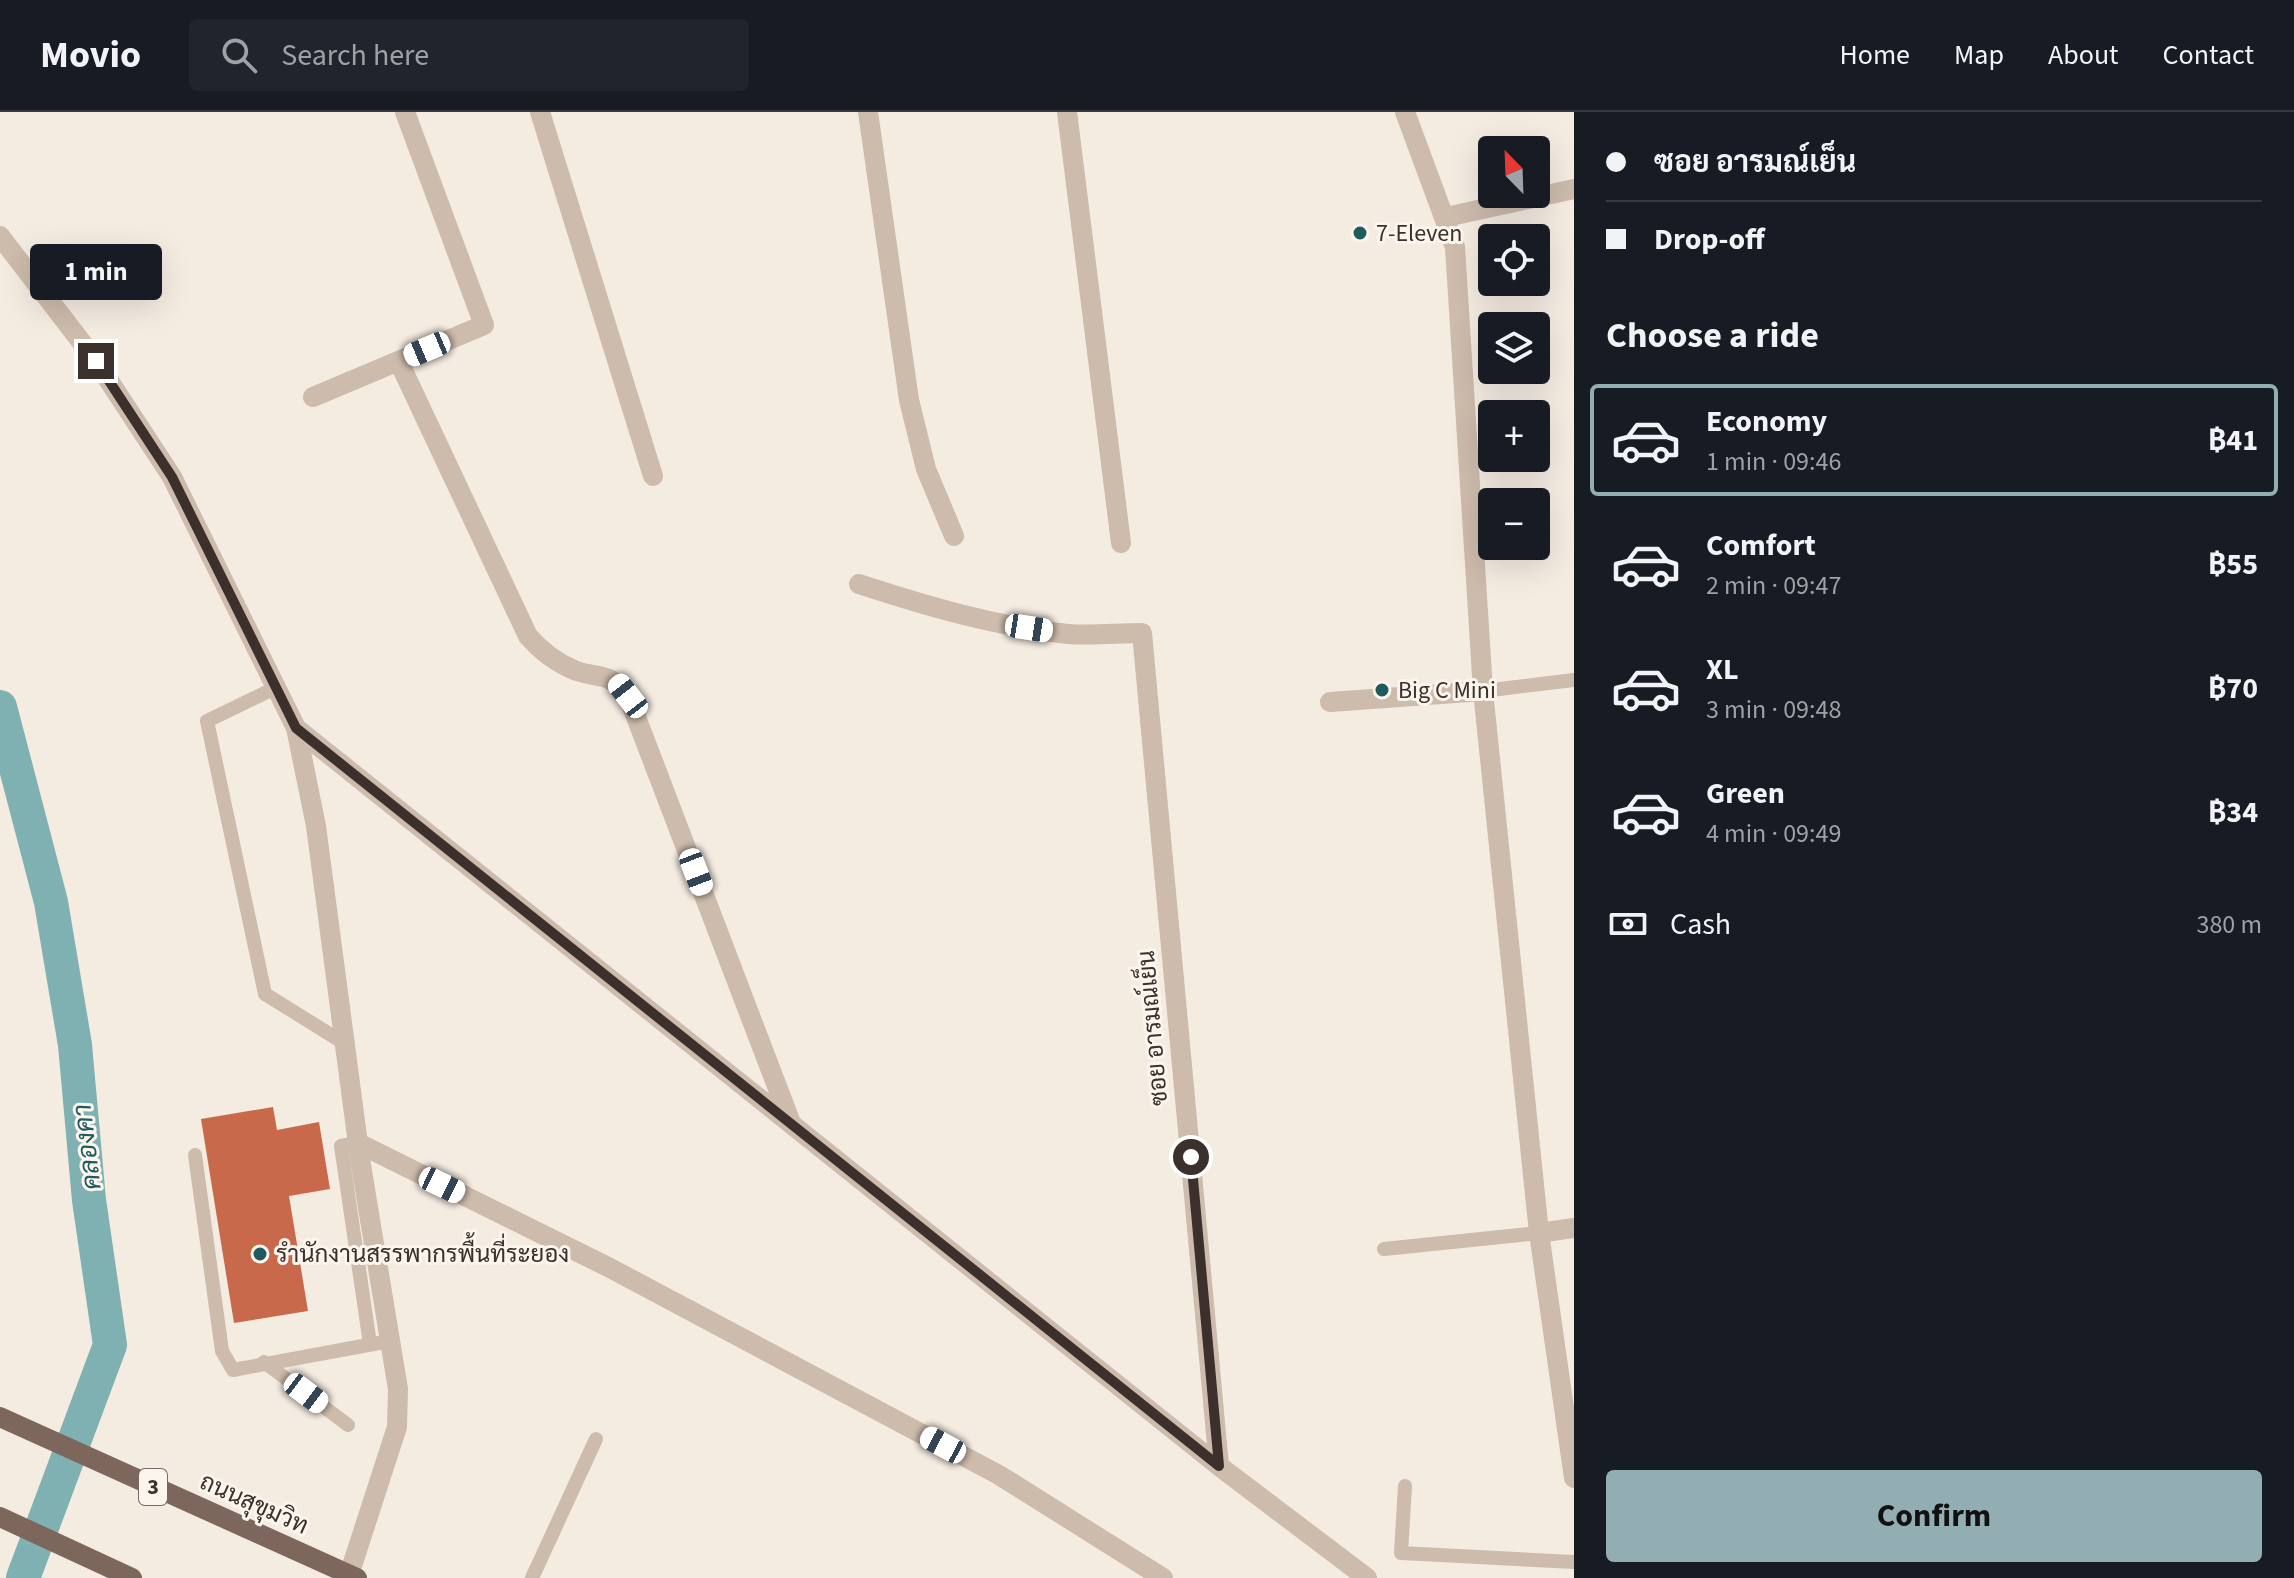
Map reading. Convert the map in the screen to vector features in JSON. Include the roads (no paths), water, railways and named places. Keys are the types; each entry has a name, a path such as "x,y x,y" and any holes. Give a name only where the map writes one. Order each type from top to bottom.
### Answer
{"main road":[{"name":"ถนนสุขุมวิท","path":"4,1419 353,1576"},
{"path":"0,1517 132,1578"}],"street":[{"path":"313,397 484,325 405,112"},
{"path":"540,112 653,476"},
{"path":"868,112 909,400 926,469 954,536"},
{"path":"1067,112 1121,543"},
{"path":"1405,112 1455,247 1483,691 1539,1233 1569,1422 1574,1478"},
{"path":"1446,217 1574,189"},
{"path":"0,236 96,361 172,477 296,728 316,826 358,1143 380,1342 398,1389 397,1427 353,1576"},
{"path":"399,362 528,636 545,654 574,670 609,677 628,696 791,1123"},
{"name":"ซอย อารมณ์เย็น","path":"859,584 916,603 1043,630 1070,634 1142,633 1219,1466"},
{"path":"1330,702 1483,691"},
{"path":"296,728 1219,1466 1367,1578"},
{"path":"358,1143 610,1268 999,1475 1163,1578"},
{"path":"1539,1233 1574,1228"}],"lane":[{"path":"1483,691 1574,680"},
{"path":"277,687 207,721 265,994 344,1043"},
{"path":"195,1155 222,1351 233,1370 380,1342"},
{"path":"1384,1249 1539,1233"},
{"path":"264,1362 348,1425"},
{"path":"532,1578 596,1439"},
{"path":"1405,1486 1401,1553 1574,1562"}],"waterway":[{"name":"คลองคา","path":"0,707 51,902 75,1045 89,1200 110,1345 23,1578"}],"place":[{"name":"7-Eleven","path":"1360,233"},
{"name":"Big C Mini","path":"1382,690"},
{"name":"รำนักงานสรรพากรพื้นที่ระยอง","path":"260,1254"}]}
